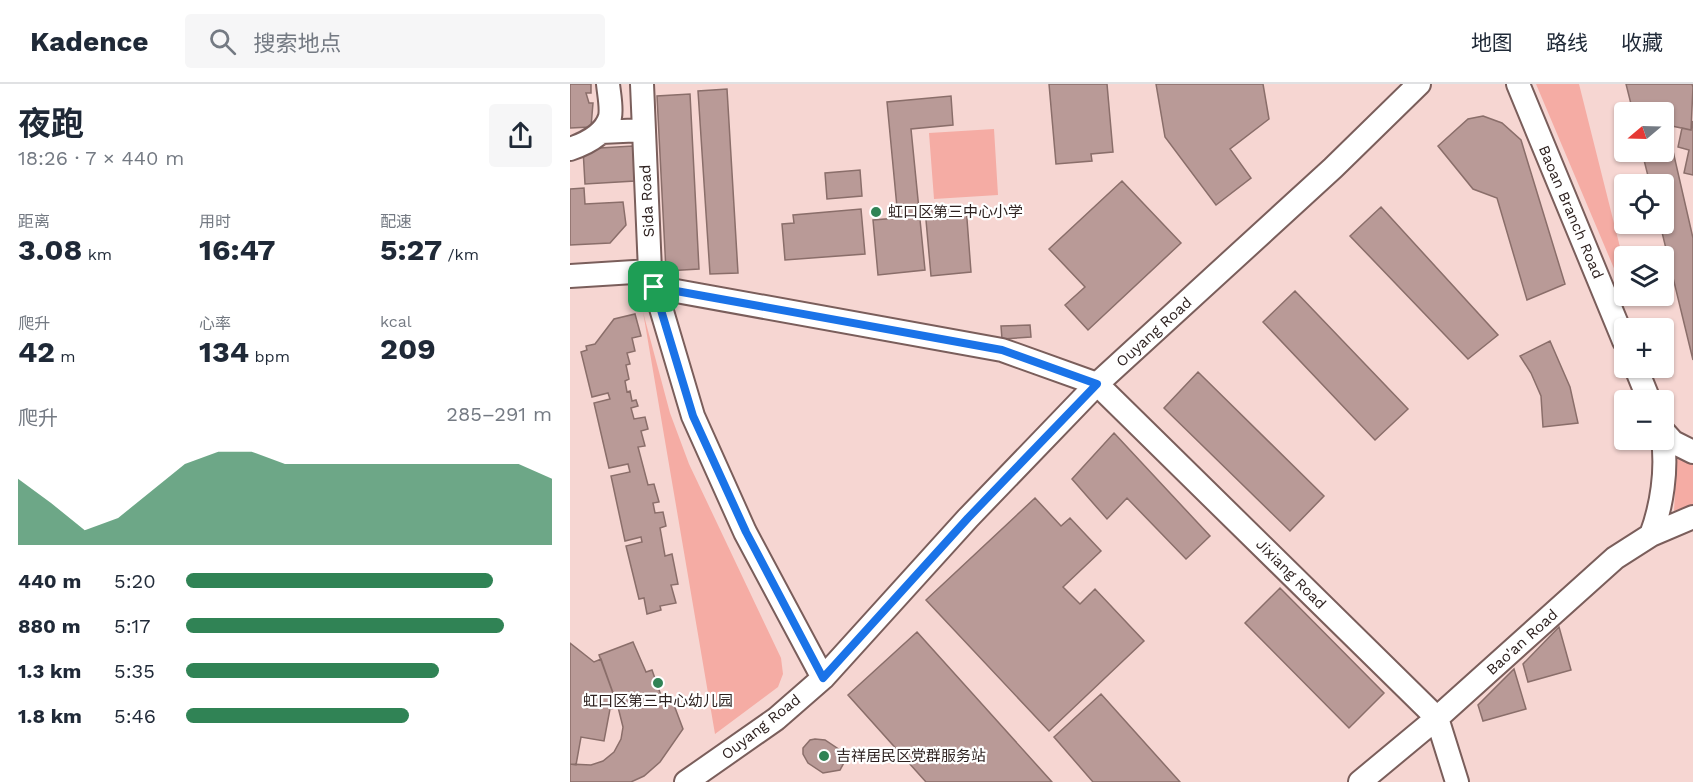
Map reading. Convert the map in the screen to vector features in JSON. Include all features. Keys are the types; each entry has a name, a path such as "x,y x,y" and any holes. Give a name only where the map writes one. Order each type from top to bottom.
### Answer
{"street":[{"path":"570,149 601,132 610,117 608,84"},
{"name":"Sida Road","path":"642,84 652,279 693,416 746,532 823,678"},
{"name":"Ouyang Road","path":"693,780 776,719 823,678 968,518 1097,384 1333,168 1419,84"},
{"name":"Baoan Branch Road","path":"1518,84 1615,318"},
{"path":"601,132 644,130"},
{"path":"570,276 652,279 1002,350 1097,384"},
{"name":"Jixiang Road","path":"1097,384 1437,718 1457,782"},
{"path":"1674,442 1693,452"},
{"path":"1651,535 1660,505 1664,450"},
{"name":"Bao'an Road","path":"1360,782 1437,718 1615,558 1651,535 1693,517"}],"shaded area":[{"path":"1536,84 1579,84 1614,223 1614,234 1617,234 1620,246 1614,246 1614,268"},
{"path":"994,129 998,195 934,199 929,133"},
{"path":"643,312 670,413 689,464 781,658 783,674 778,687 715,734"},
{"path":"1677,456 1693,465 1693,504 1674,511"}],"building":[{"path":"570,84 591,84 591,93 586,93 589,103 593,103 591,127 570,128"},
{"path":"1049,84 1107,84 1113,152 1091,154 1092,161 1056,164"},
{"path":"1156,84 1263,84 1269,119 1230,149 1251,178 1216,205 1165,137"},
{"path":"1626,84 1692,84 1691,130 1674,126 1674,102 1630,102"},
{"path":"727,89 738,273 710,274 698,91"},
{"path":"690,94 699,269 666,271 657,96"},
{"path":"951,96 953,125 911,129 925,270 878,275 873,220 898,218 887,102"},
{"path":"1483,116 1502,123 1521,140 1565,284 1527,300 1497,198 1473,189 1438,146 1468,119"},
{"path":"1693,121 1693,175 1684,173 1689,150 1678,147 1682,128 1691,130"},
{"path":"633,146 635,181 585,184 583,149"},
{"path":"1674,155 1693,238 1693,360 1674,282 1674,246 1665,246 1662,234 1674,234 1674,174 1648,174 1644,162 1674,162"},
{"path":"860,170 862,196 827,199 825,173"},
{"path":"1122,181 1181,243 1088,330 1065,305 1085,287 1049,249"},
{"path":"584,188 585,204 623,202 626,225 610,243 570,245 570,189"},
{"path":"966,206 971,272 931,276 925,209"},
{"path":"1381,207 1498,335 1468,359 1350,236"},
{"path":"861,209 865,254 785,260 782,224 794,223 793,215"},
{"path":"1295,291 1408,409 1375,440 1263,322"},
{"path":"635,314 641,336 632,338 635,351 627,353 630,364 626,365 629,379 625,381 627,392 630,391 632,401 636,400 638,406 631,408 634,419 645,417 648,429 641,431 645,446 638,447 648,485 654,484 659,502 653,503 655,513 663,512 666,526 660,528 665,556 672,554 678,584 671,585 676,603 660,606 661,610 647,614 644,598 639,599 626,546 642,542 641,537 625,541 611,476 630,472 628,464 609,468 594,403 610,399 608,393 592,397 581,352 587,350 586,346 595,344 614,319"},
{"path":"1030,325 1031,337 1002,339 1001,326"},
{"path":"1550,341 1570,387 1578,423 1543,427 1541,396 1531,373 1520,356"},
{"path":"1198,372 1324,496 1290,531 1164,408"},
{"path":"1114,433 1210,536 1186,559 1127,498 1107,519 1072,479"},
{"path":"1035,498 1061,526 1070,518 1101,551 1063,587 1080,604 1095,589 1144,641 1049,731 926,600"},
{"path":"1280,588 1384,693 1349,728 1245,623"},
{"path":"1559,627 1571,670 1528,682 1523,664"},
{"path":"917,632 1052,782 926,782 848,695"},
{"path":"633,642 646,672 652,670 663,701 671,697 683,729 660,762 644,776 631,782 570,782 570,764 591,765 603,761 614,752 621,739 623,727 618,707 599,655"},
{"path":"570,643 594,662 601,659 618,707 610,709 604,741 581,737 576,765 570,764"},
{"path":"1514,669 1526,709 1483,721 1478,705"},
{"path":"1101,694 1180,782 1093,782 1054,737"},
{"name":"吉祥居民区党群服务站","path":"810,740 825,740 843,752 846,759 840,770 823,773 808,763 803,754 803,748"}],"place":[{"name":"虹口区第三中心小学","path":"876,212"},
{"name":"虹口区第三中心幼儿园","path":"658,683"},
{"name":"吉祥居民区党群服务站","path":"824,756"}],"route":[{"path":"654,287 1002,350 1097,384 968,518 823,678 746,532 693,416 654,287"}]}
